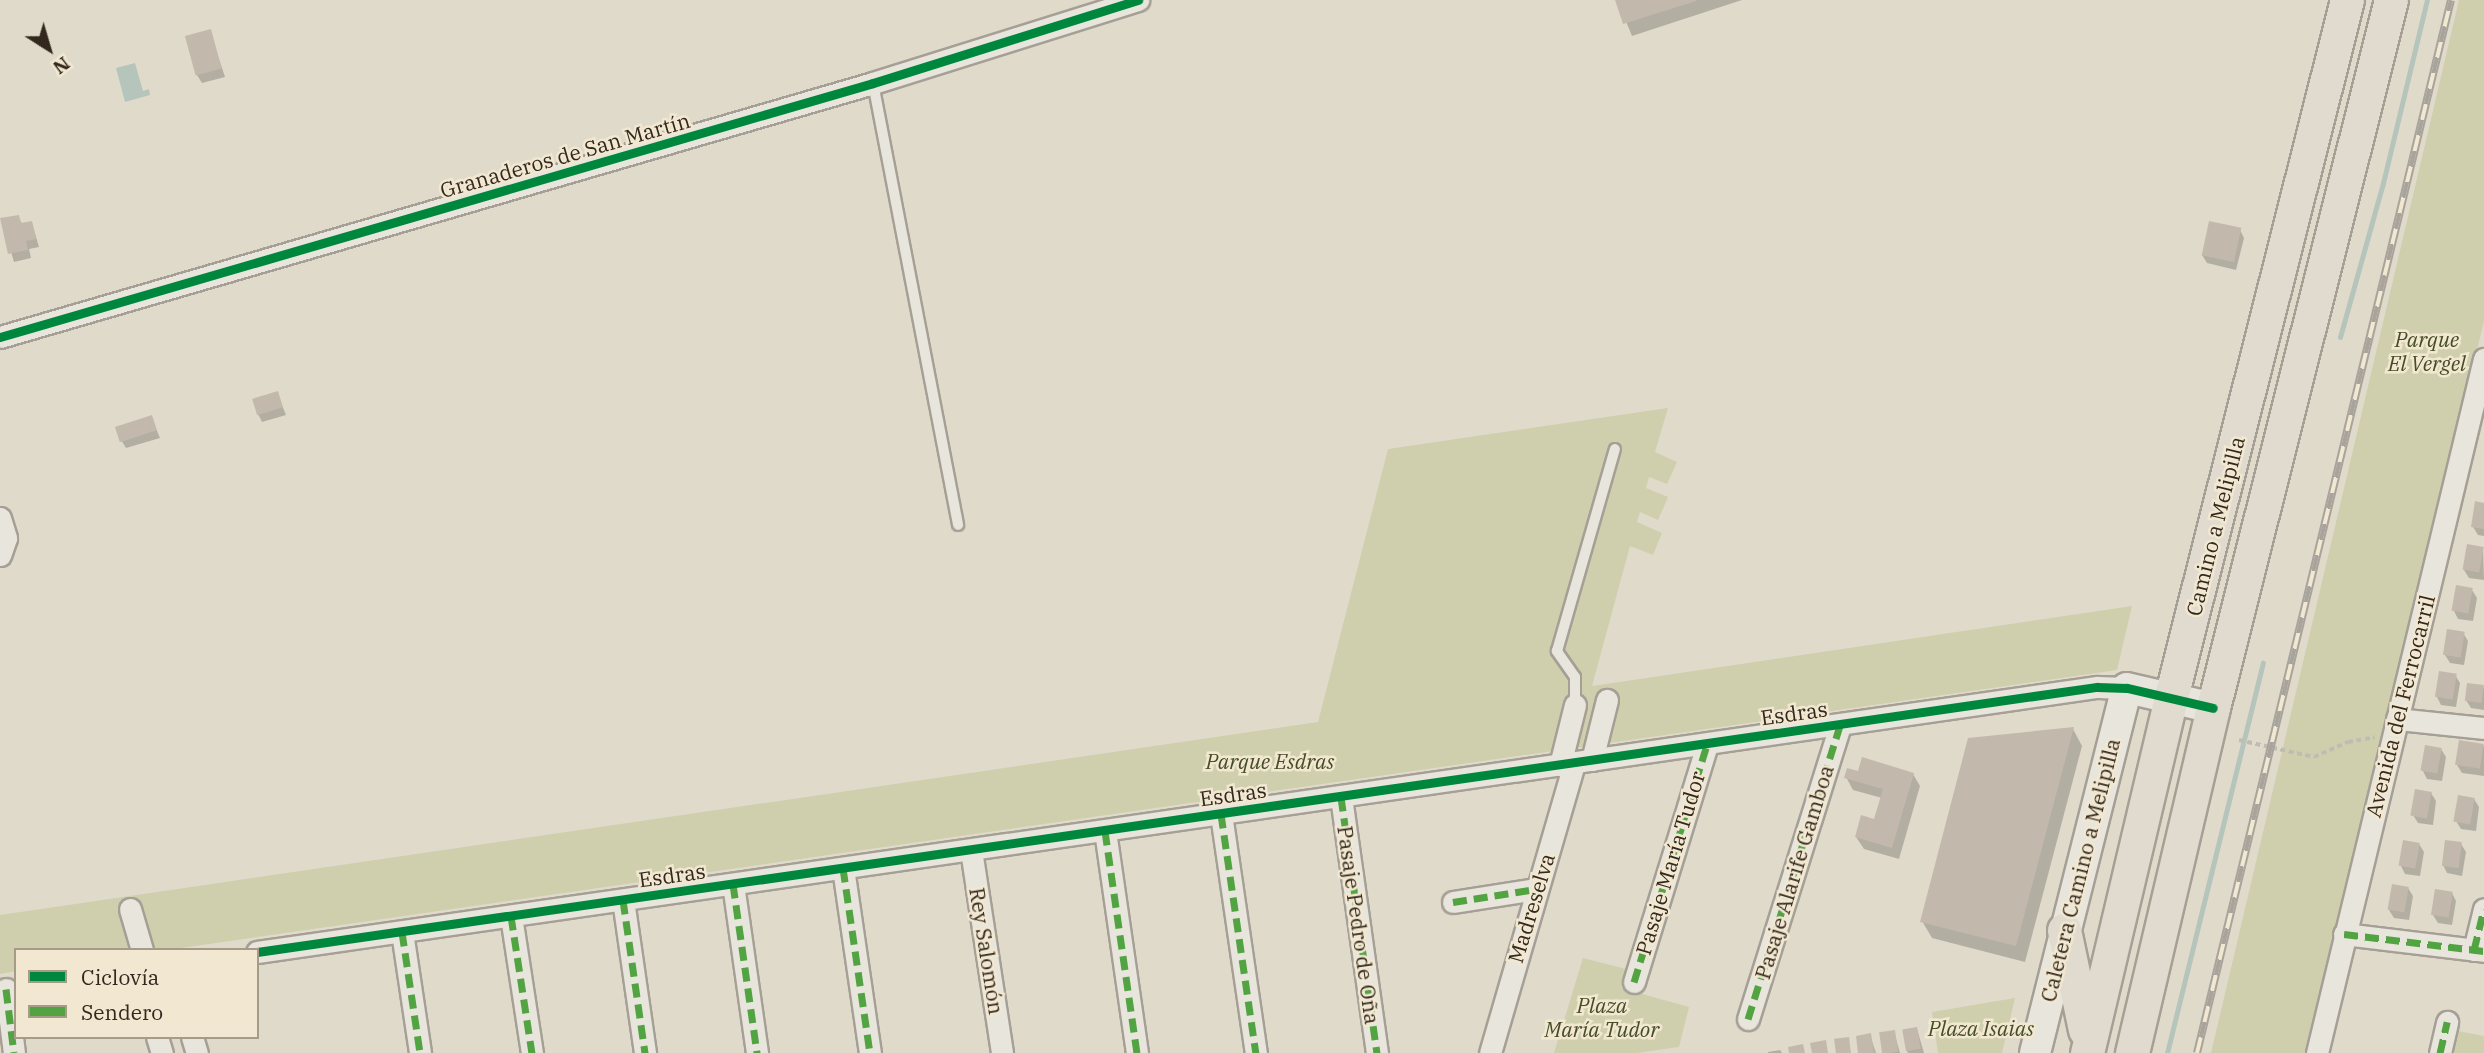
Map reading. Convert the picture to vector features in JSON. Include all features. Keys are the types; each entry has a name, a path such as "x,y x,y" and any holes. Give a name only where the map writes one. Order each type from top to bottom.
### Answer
{"main road":[{"name":"Camino a Melipilla","path":"2087,1051 2171,697 2347,0"},
{"name":"Camino a Melipilla","path":"2132,1053 2213,708 2391,0"},
{"path":"2064,930 2080,991 2087,1051"}],"street":[{"name":"Granaderos de San Martín","path":"0,337 873,83 1138,0"},
{"name":"Avenida del Ferrocarril","path":"2317,1053 2484,359"},
{"path":"0,518 6,538 0,555"},
{"name":"Esdras","path":"259,953 2097,687 2127,688 2213,708"},
{"name":"Caletera Camino a Melipilla","path":"2035,1053 2127,688"},
{"name":"Madreselva","path":"1490,1053 1575,763 1607,700"},
{"name":"Madreselva","path":"1575,705 1575,763"},
{"name":"Pasaje Alarife Gamboa","path":"1748,1019 1840,725"},
{"path":"2395,726 2484,729"},
{"name":"Pasaje María Tudor","path":"1634,982 1707,744"},
{"name":"Pasaje Pedro de Oña","path":"1341,797 1377,1053"},
{"path":"1221,814 1256,1053"},
{"path":"1105,831 1137,1053"},
{"name":"Rey Salomón","path":"971,850 1002,1053"},
{"path":"844,868 870,1053"},
{"path":"733,884 757,1053"},
{"path":"1453,902 1536,889"},
{"path":"623,900 645,1053"},
{"path":"130,909 141,948"},
{"path":"2344,934 2479,951 2484,909"},
{"path":"511,916 532,1053"},
{"path":"402,932 420,1053"},
{"path":"7,989 15,1053"},
{"path":"2440,1053 2447,1022"}],"lane":[{"path":"873,83 958,525"},
{"path":"1575,705 1575,677 1557,651 1615,449"}],"path":[{"path":"2239,740 2314,757 2395,726"}],"green space":[{"name":"Parque El Vergel","path":"2459,0 2484,0 2484,321 2308,1053 2211,1053"},
{"name":"Parque Esdras","path":"1668,408 1655,452 1677,462 1667,484 1649,477 1646,488 1668,497 1658,520 1640,512 1637,522 1662,533 1653,555 1630,546 1592,686 2132,606 2117,670 181,948 14,948 14,971 0,974 0,915 1318,722 1388,449"},
{"name":"Plaza María Tudor","path":"1583,958 1626,969 1621,988 1689,1007 1679,1047 1637,1053 1554,1053"},
{"name":"Plaza Isaias","path":"2015,998 2002,1053 1938,1053 1932,1012"},
{"path":"2458,1031 2484,1036 2484,1053 2453,1053"}],"shaded area":[{"path":"135,63 143,91 149,89 150,95 125,102 116,68"}],"building":[{"path":"1615,0 1696,0 1696,1 1623,24"},
{"path":"211,29 222,69 196,76 185,36"},
{"path":"19,215 21,223 32,221 36,239 26,241 28,250 8,254 0,218"},
{"path":"2209,221 2241,228 2234,262 2202,255"},
{"path":"278,391 283,407 257,415 252,399"},
{"path":"152,415 157,430 120,442 115,427"},
{"path":"2475,501 2484,503 2484,529 2471,527"},
{"path":"2467,544 2484,547 2479,573 2462,570"},
{"path":"2456,585 2473,588 2468,614 2451,611"},
{"path":"2447,629 2465,632 2461,657 2443,655"},
{"path":"2439,671 2457,674 2453,699 2435,697"},
{"path":"2467,683 2484,685 2482,703 2465,701"},
{"path":"2074,727 2016,946 1920,922 1968,738"},
{"path":"2459,740 2484,744 2480,769 2455,765"},
{"path":"2425,745 2442,748 2437,774 2420,771"},
{"path":"1862,757 1914,773 1892,848 1855,837 1861,815 1874,819 1883,789 1844,778 1847,768 1858,771"},
{"path":"2415,789 2432,792 2427,819 2410,816"},
{"path":"2458,795 2475,798 2470,825 2453,822"},
{"path":"2403,840 2420,843 2415,869 2398,866"},
{"path":"2445,840 2462,842 2459,868 2442,866"},
{"path":"2392,884 2409,887 2404,913 2387,910"},
{"path":"2435,889 2453,892 2449,917 2431,915"},
{"path":"1917,1027 1921,1049 1906,1051 1902,1030"},
{"path":"1895,1030 1898,1052 1882,1053 1879,1032"},
{"path":"1871,1033 1874,1053 1858,1053 1856,1036"},
{"path":"1849,1037 1851,1053 1836,1053 1834,1039"},
{"path":"1826,1040 1828,1053 1812,1053 1810,1043"},
{"path":"1803,1044 1805,1053 1789,1053 1788,1047"}],"waterway":[{"path":"2340,337 2383,183 2427,0"},
{"path":"2167,1053 2263,663"}],"railway":[{"path":"2197,1053 2451,0"}],"marked path":[{"path":"1748,1019 1840,725"},
{"path":"1634,982 1707,744"},
{"path":"1341,797 1377,1053"},
{"path":"1221,814 1256,1053"},
{"path":"1105,831 1137,1053"},
{"path":"843,868 870,1053"},
{"path":"733,884 757,1053"},
{"path":"1453,902 1536,889"},
{"path":"623,900 645,1053"},
{"path":"2474,950 2484,909"},
{"path":"511,916 532,1053"},
{"path":"402,932 420,1053"},
{"path":"2344,934 2484,951"},
{"path":"6,989 14,1053"},
{"path":"2440,1053 2447,1022"}],"cycle path":[{"path":"0,337 873,83 1138,0"},
{"path":"259,952 2097,687 2127,688 2213,708"}]}
